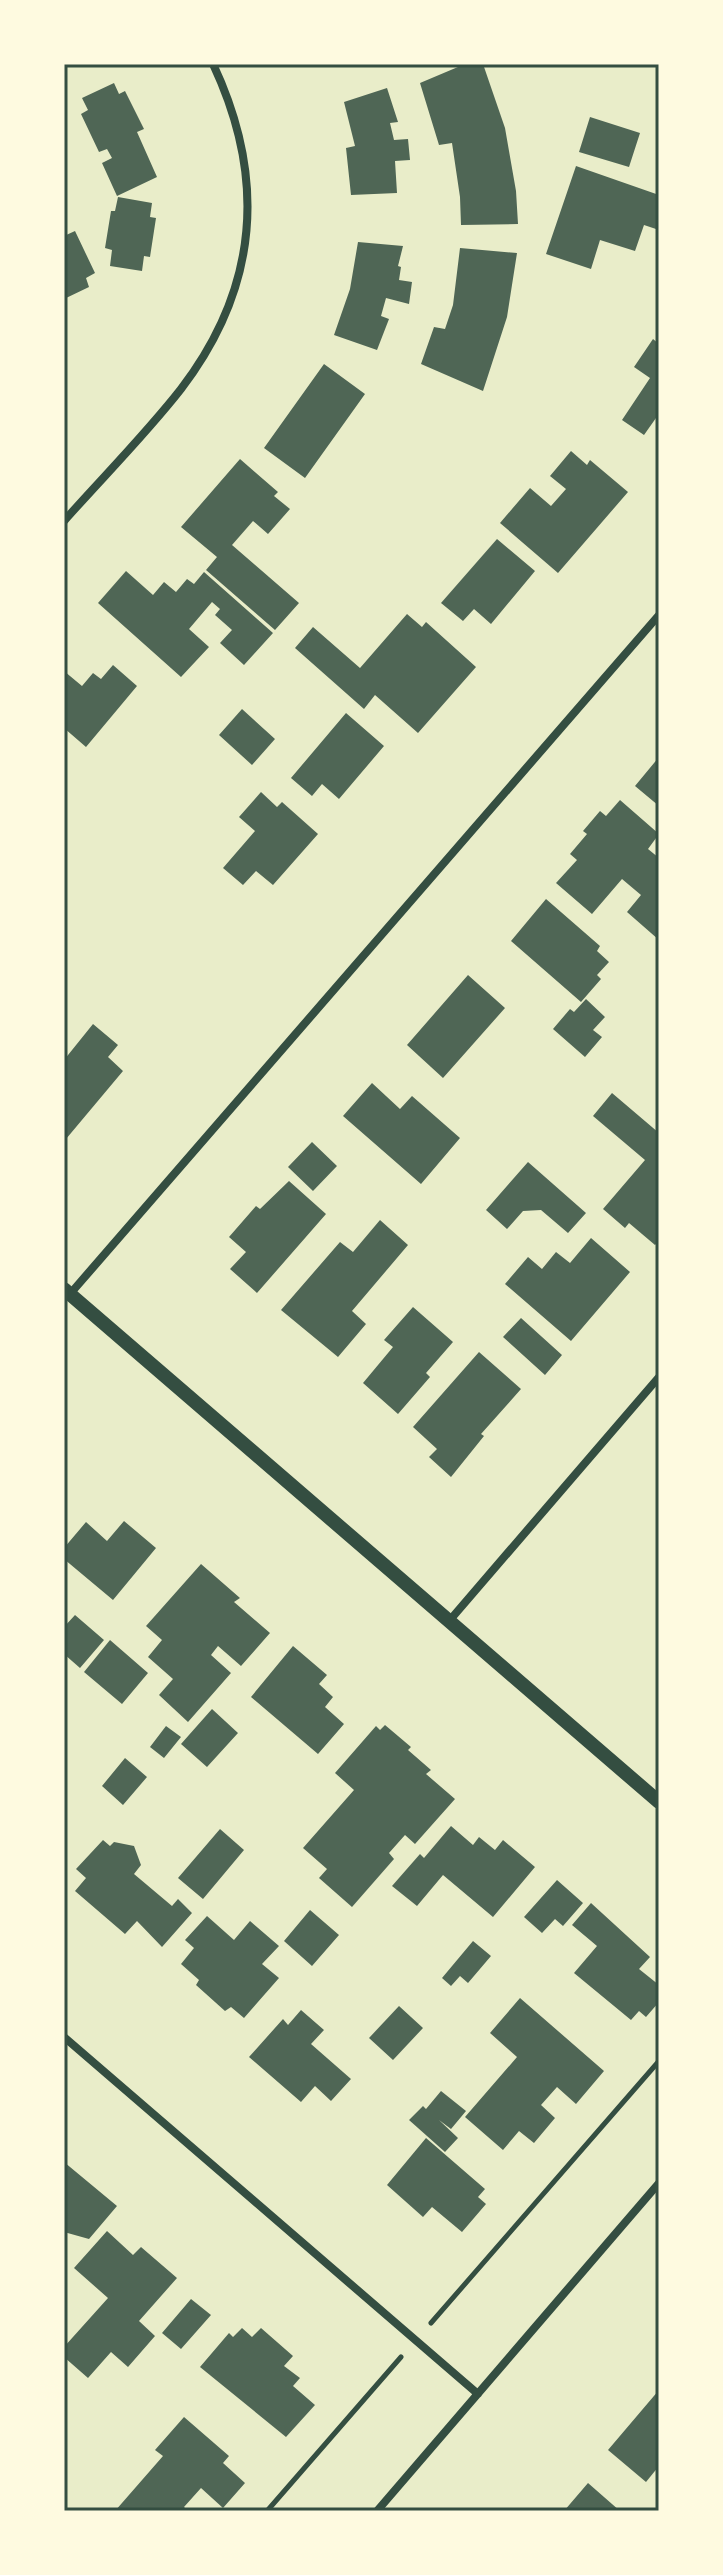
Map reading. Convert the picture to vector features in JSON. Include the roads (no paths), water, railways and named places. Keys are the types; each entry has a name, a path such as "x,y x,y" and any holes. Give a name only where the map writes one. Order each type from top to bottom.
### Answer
{"street":[{"path":"64,521 182,388 225,319 241,270 250,213 245,162 230,100 213,64"},
{"path":"659,615 67,1292 659,1802"},
{"path":"450,1620 659,1377"},
{"path":"64,2037 478,2394"},
{"path":"377,2511 659,2183"}]}
